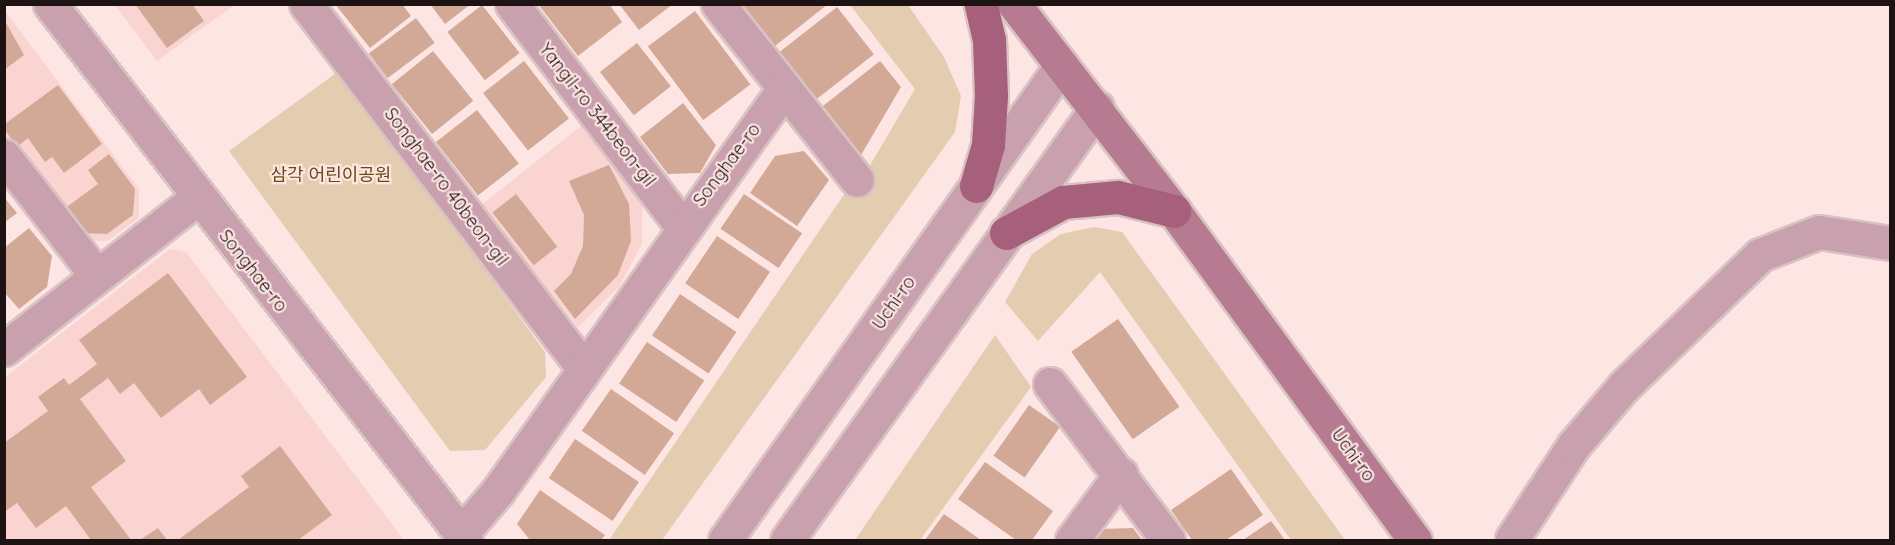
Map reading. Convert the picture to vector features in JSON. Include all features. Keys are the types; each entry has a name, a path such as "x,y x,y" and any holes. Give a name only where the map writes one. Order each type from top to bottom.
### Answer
{"main road":[{"path":"976,186 988,145 991,96 989,39 981,4"},
{"name":"Uchi-ro","path":"1014,4 1097,108 1415,540"},
{"path":"1006,233 1063,202 1118,197 1174,211"}],"street":[{"name":"Songhae-ro","path":"50,4 197,198 463,537 584,369 682,226 784,88"},
{"name":"Songhae-ro 40beon-gil","path":"306,4 584,369"},
{"name":"Yangil-ro 344beon-gil","path":"512,4 682,226"},
{"path":"718,4 857,180"},
{"name":"Uchi-ro","path":"725,540 1062,65"},
{"path":"787,540 1097,108"},
{"path":"4,156 97,276"},
{"path":"4,349 197,198"},
{"path":"1512,539 1573,446 1624,386 1760,255 1819,232 1890,243"},
{"path":"1050,384 1121,474 1168,540"},
{"path":"1072,540 1121,474"}],"shaded area":[{"path":"115,5 234,5 157,61"},
{"path":"5,11 139,189 139,218 108,241 83,241 5,136"},
{"path":"582,125 642,201 642,244 619,287 578,327 480,206"},
{"path":"170,249 186,252 404,540 5,540 5,377"}],"green space":[{"path":"850,5 908,5 944,57 961,96 955,132 662,540 609,540 845,193 869,167 915,89"},
{"name":"삼각 어린이공원","path":"339,71 545,352 546,377 485,450 450,451 229,151"},
{"path":"1094,227 1122,232 1345,540 1291,540 1100,272 1038,341 1005,302 1032,254 1061,234"},
{"path":"995,335 1031,387 920,540 855,540"}],"building":[{"path":"135,4 192,4 204,21 167,48"},
{"path":"335,4 402,4 411,16 370,48"},
{"path":"430,4 471,4 445,24"},
{"path":"538,4 609,4 622,22 578,56"},
{"path":"619,4 673,4 639,30"},
{"path":"742,4 828,4 775,46"},
{"path":"482,5 520,53 485,80 447,32"},
{"path":"837,7 874,54 816,99 779,52"},
{"path":"695,11 750,84 703,120 648,47"},
{"path":"416,18 435,43 388,78 369,54"},
{"path":"4,19 24,55 4,70"},
{"path":"637,43 671,86 634,115 600,72"},
{"path":"433,51 473,101 432,134 392,84"},
{"path":"524,61 569,119 528,151 483,93"},
{"path":"880,61 901,87 861,155 823,106"},
{"path":"58,85 102,144 64,173 52,157 45,162 28,138 17,147 5,130 5,124"},
{"path":"683,103 716,145 700,173 668,174 640,137"},
{"path":"477,110 519,164 478,196 436,142"},
{"path":"804,151 829,180 797,226 750,193 775,156"},
{"path":"109,154 135,189 133,215 107,234 81,233 64,209 98,184 88,170"},
{"path":"609,165 629,204 631,241 618,275 575,319 554,291 571,274 583,246 584,215 569,181"},
{"path":"516,194 557,247 534,265 492,212"},
{"path":"744,194 802,233 779,268 721,229"},
{"path":"4,197 17,213 4,223"},
{"path":"29,228 52,256 47,287 19,309 4,292 4,248"},
{"path":"717,236 770,272 738,319 685,283"},
{"path":"168,273 247,377 210,405 199,389 161,418 134,383 120,394 108,378 80,399 126,461 91,487 131,540 91,540 66,506 36,528 17,503 4,512 4,443 48,411 38,397 64,378 69,385 97,364 79,340"},
{"path":"680,294 736,332 708,373 652,335"},
{"path":"1118,319 1179,407 1133,439 1071,352"},
{"path":"647,342 704,381 676,422 619,383"},
{"path":"611,389 674,433 645,475 582,431"},
{"path":"1029,405 1060,427 1025,478 993,456"},
{"path":"575,439 639,482 613,521 549,478"},
{"path":"280,446 332,515 298,540 178,540 249,487 241,476"},
{"path":"985,462 1053,511 1032,540 1016,540 958,499"},
{"path":"1231,469 1263,515 1226,540 1192,540 1171,510"},
{"path":"540,490 605,535 601,540 530,540 517,524"},
{"path":"944,514 981,540 925,540"},
{"path":"1271,521 1285,540 1243,540"},
{"path":"158,528 167,540 140,540"},
{"path":"1133,528 1142,540 1095,540 1103,529"}]}
